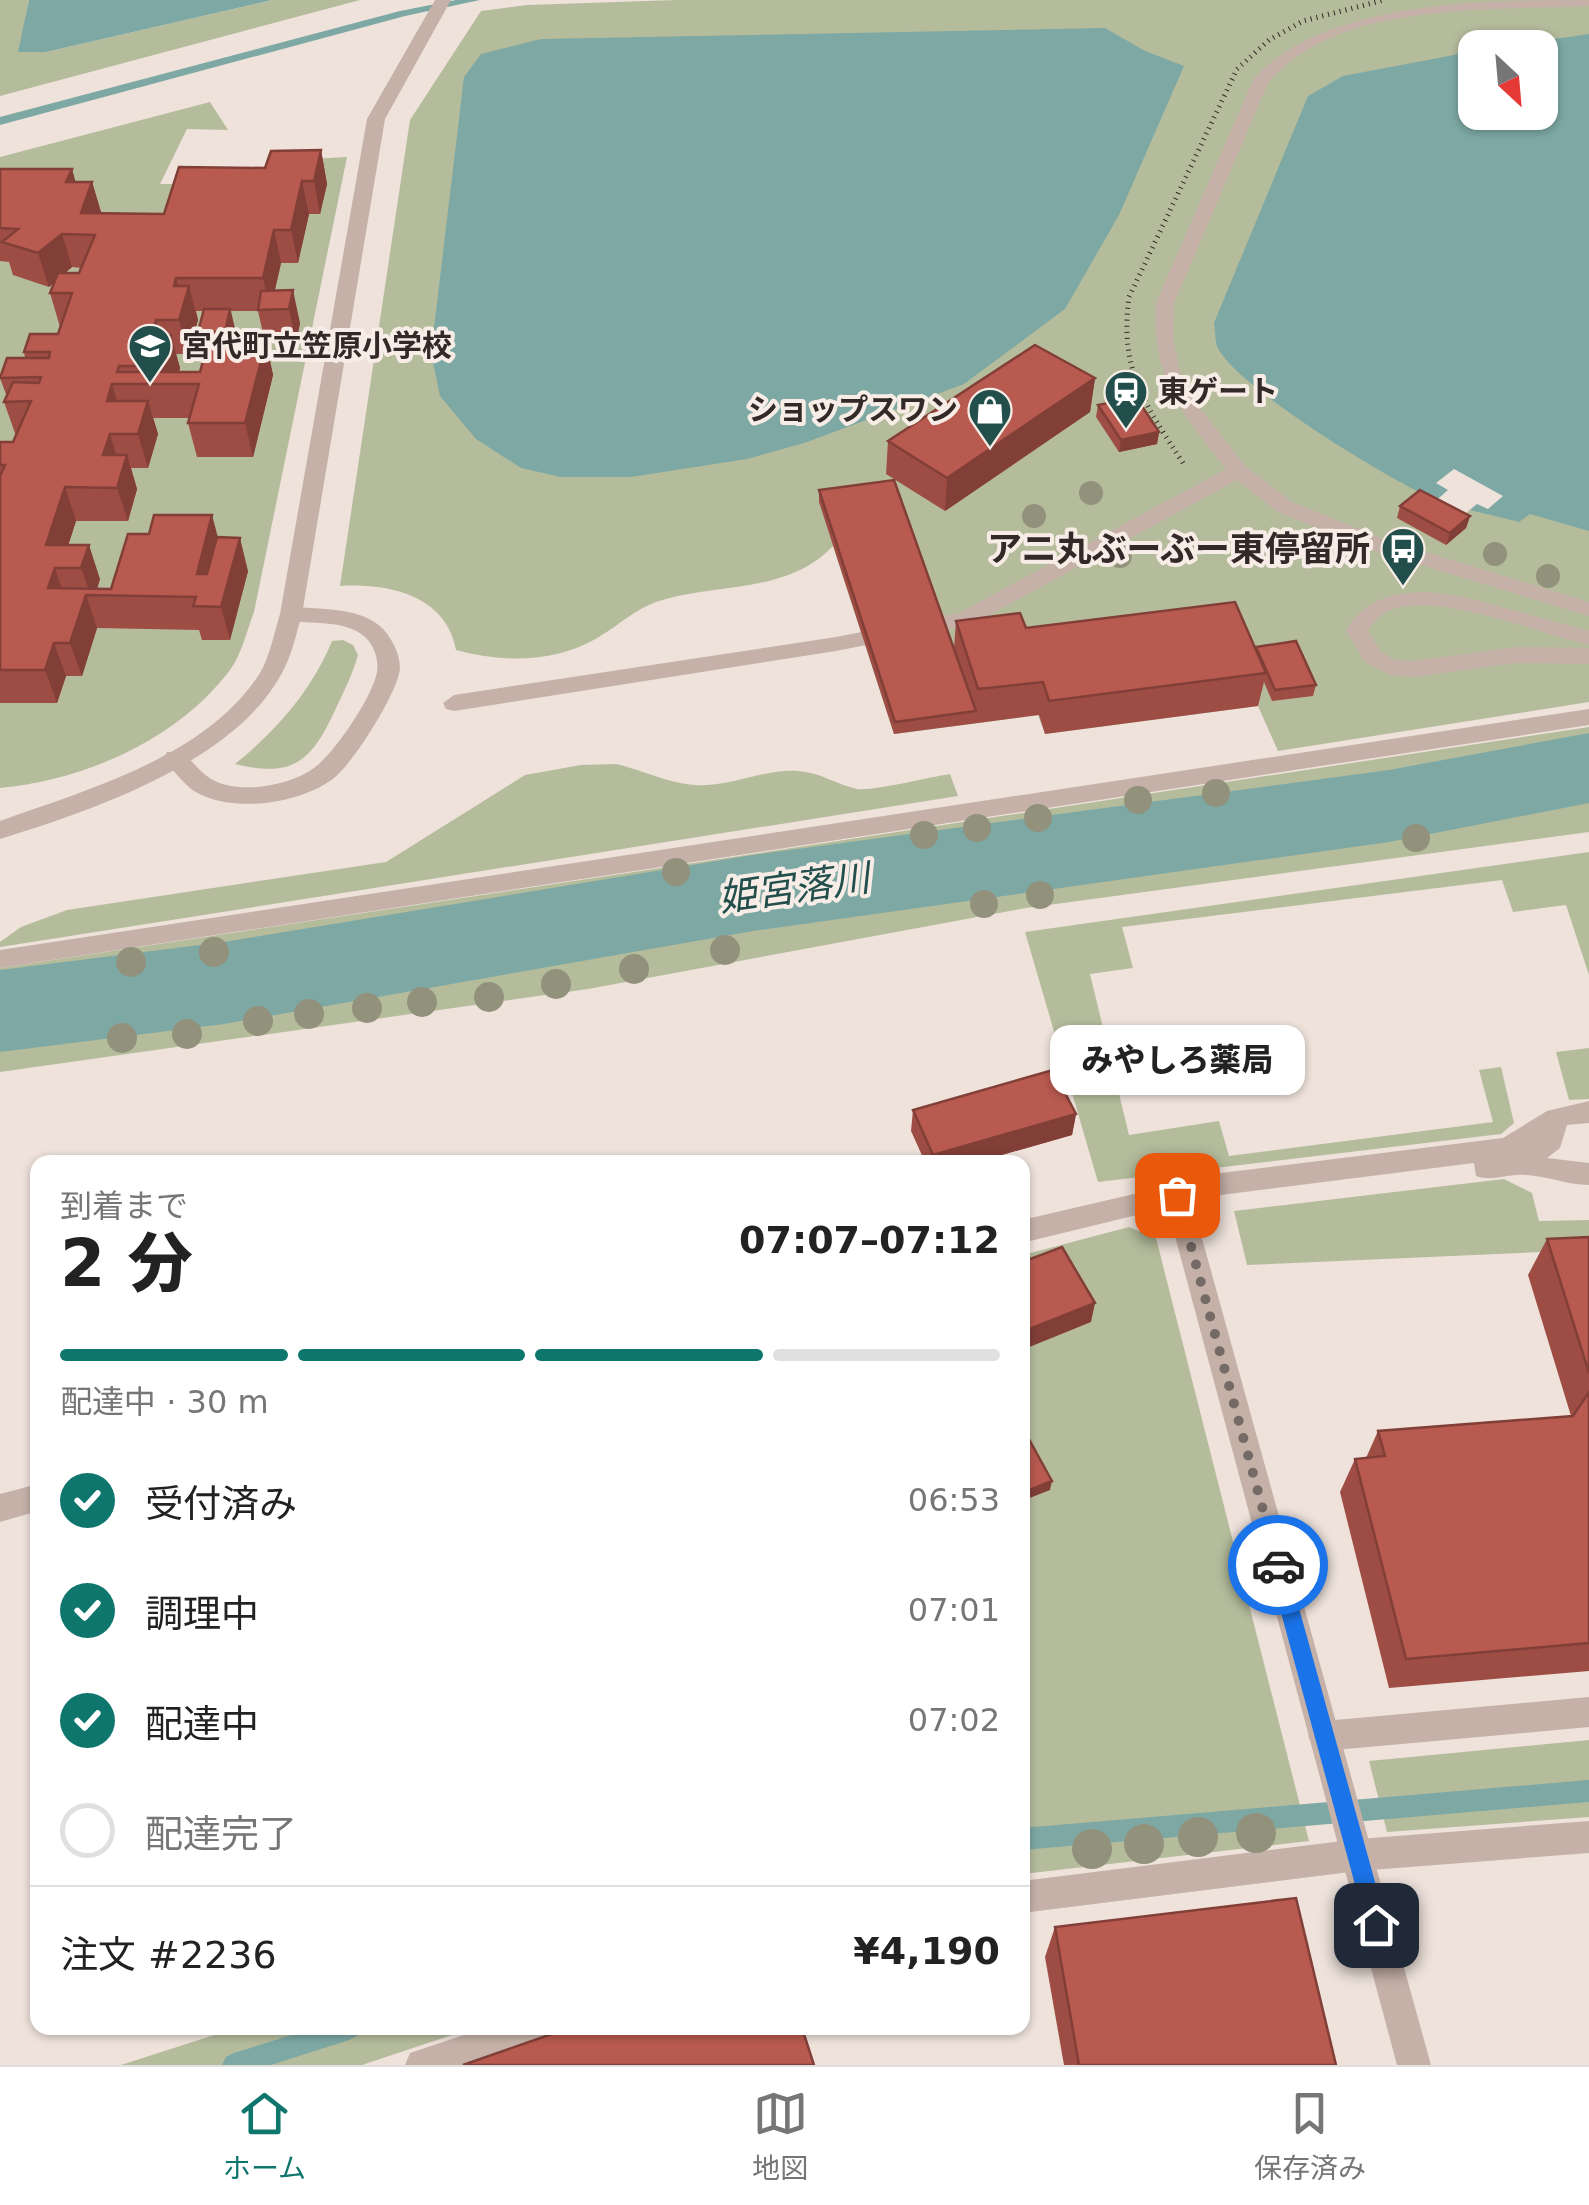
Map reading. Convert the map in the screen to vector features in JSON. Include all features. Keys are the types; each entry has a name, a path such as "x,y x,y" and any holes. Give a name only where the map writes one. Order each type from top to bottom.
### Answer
{"street":[{"path":"0,830 117,787 175,758 248,703 270,673 291,614 376,118 443,0"},
{"path":"1589,1 1401,12 1317,35 1284,55 1260,82 1165,303 1163,338 1170,372 1187,405 1238,471 1285,507 1376,544 1589,609"},
{"path":"454,703 836,644 965,618 1238,471"},
{"path":"1589,638 1435,598 1380,606 1363,616 1358,630 1372,657 1391,667 1414,669 1516,655 1589,656"},
{"path":"175,758 206,788 245,793 288,790 325,773 342,755 388,673 386,650 371,630 343,620 291,614"},
{"path":"0,959 1589,717"},
{"path":"1030,1230 1221,1184 1509,1148 1556,1118 1570,1112 1589,1112"},
{"path":"1521,1164 1551,1140 1556,1118"},
{"path":"1177,1195 1224,1199 1521,1164 1589,1174"},
{"path":"1177,1195 1414,2065"},
{"path":"0,1508 30,1499"},
{"path":"1324,1736 1589,1712"},
{"path":"1030,1896 1358,1854 1589,1837"},
{"path":"422,2065 514,2035"}],"green space":[{"path":"0,0 29,0 19,52 46,52 272,0 360,0 0,96"},
{"path":"676,0 1589,0 1589,702 1278,751 1258,706 1045,734 1038,715 894,734 833,546 797,572 656,602 582,646 529,658 492,657 456,650 440,616 412,596 377,587 340,586 410,120 481,11 527,5"},
{"name":"宮代町立笠原小学校","path":"210,102 228,130 187,129 160,184 263,184 276,161 347,157 254,612 230,670 209,695 157,736 128,752 65,776 0,788 0,157"},
{"path":"343,640 353,645 358,655 328,724 310,752 288,766 273,769 235,764 291,708 332,641"},
{"path":"1589,727 1589,747 1417,780 1186,804 502,915 205,968 0,993 0,968"},
{"path":"616,764 694,785 798,771 865,789 950,774 958,796 0,947 0,942 21,927 67,910 386,862 525,775 581,765"},
{"path":"1589,792 1589,832 1026,908 588,989 0,1072 0,1041 1213,857"},
{"path":"1589,852 1589,975 1566,905 1513,912 1502,880 1122,927 1133,968 1090,974 1129,1135 1219,1121 1229,1156 1493,1122 1479,1070 1501,1067 1514,1123 1501,1134 1098,1182 1025,932"},
{"path":"1589,1048 1589,1099 1569,1100 1556,1052"},
{"path":"1504,1179 1532,1193 1539,1221 1589,1220 1589,1250 1247,1265 1234,1211"},
{"path":"1129,1227 1156,1238 1309,1841 1030,1873 1030,1253"},
{"path":"1589,1740 1589,1817 1387,1832 1369,1761"},
{"path":"214,2035 452,2035 362,2065 121,2065"}],"water":[{"path":"29,0 272,0 46,52 18,52"},
{"path":"1105,28 1145,51 1184,66 1119,215 1065,309 964,384 804,443 747,459 631,477 561,477 521,468 476,439 440,396 431,353 464,77 481,54 541,39"},
{"path":"1589,34 1589,531 1530,514 1519,522 1474,511 1409,487 1348,452 1251,384 1217,346 1214,323 1308,96 1343,76 1458,54 1458,130 1558,130 1558,39"}],"pier":[{"path":"1454,469 1503,496 1488,509 1477,504 1466,513 1432,504 1448,490 1436,483"}],"building":[{"path":"321,150 314,181 302,181 291,230 274,230 263,278 176,278 174,286 189,286 179,320 156,320 152,335 171,335 161,366 119,366 117,372 200,372 208,342 266,342 245,423 188,423 199,384 112,384 107,401 148,401 138,434 110,434 103,455 127,455 117,488 65,487 46,545 89,545 81,568 55,568 48,588 111,589 128,534 149,534 154,515 212,515 197,574 207,574 217,537 240,538 221,607 193,606 196,597 86,595 70,643 54,643 45,670 0,670 0,476 5,465 0,465 0,442 13,442 31,401 4,402 13,382 39,383 41,377 0,378 7,358 49,358 50,352 24,352 30,334 58,334 72,293 50,293 58,273 79,273 95,235 62,234 38,253 2,242 18,229 0,228 0,169 72,169 66,182 92,182 81,213 164,214 179,167 265,168 271,151"},
{"path":"293,290 289,309 258,310 261,291"},
{"path":"204,309 230,309 225,332 198,332"},
{"path":"1035,345 1095,378 947,478 888,441"},
{"path":"1136,397 1159,432 1121,440 1098,405"},
{"path":"894,480 976,711 895,722 819,490"},
{"path":"1420,490 1470,516 1450,533 1400,506"},
{"path":"1235,602 1266,673 1049,701 1043,682 978,689 956,621 1020,613 1026,628"},
{"path":"1296,641 1316,685 1275,690 1256,647"},
{"path":"1053,1070 1076,1114 933,1155 913,1110"},
{"path":"1589,1237 1589,1373 1547,1239"},
{"path":"1062,1247 1095,1303 1030,1329 1030,1259"},
{"path":"1589,1392 1589,1643 1406,1659 1355,1459 1385,1456 1378,1431 1573,1416"},
{"path":"1030,1441 1052,1481 1030,1490"},
{"path":"1296,1898 1336,2065 1079,2065 1055,1927"},
{"path":"549,2035 804,2035 814,2065 463,2065"}],"waterway":[{"path":"0,121 404,13 474,0"},
{"name":"姫宮落川","path":"0,1011 224,983 753,893 1389,806 1589,768"},
{"path":"1030,1838 1589,1791"},
{"path":"234,2065 327,2035"}],"railway":[{"path":"1183,463 1138,385 1128,345 1129,297 1237,69 1269,40 1303,21 1384,0"}],"way so far":[{"path":"1177,1195 1278,1565"}],"place":[{"name":"宮代町立笠原小学校","path":"150,384"},
{"name":"東ゲート","path":"1126,430"},
{"name":"ショップスワン","path":"990,448"},
{"name":"アニ丸ぶーぶー東停留所","path":"1403,587"},
{"name":"みやしろ薬局","path":"1177,1195"}],"route":[{"path":"1278,1565 1376,1925"}]}
